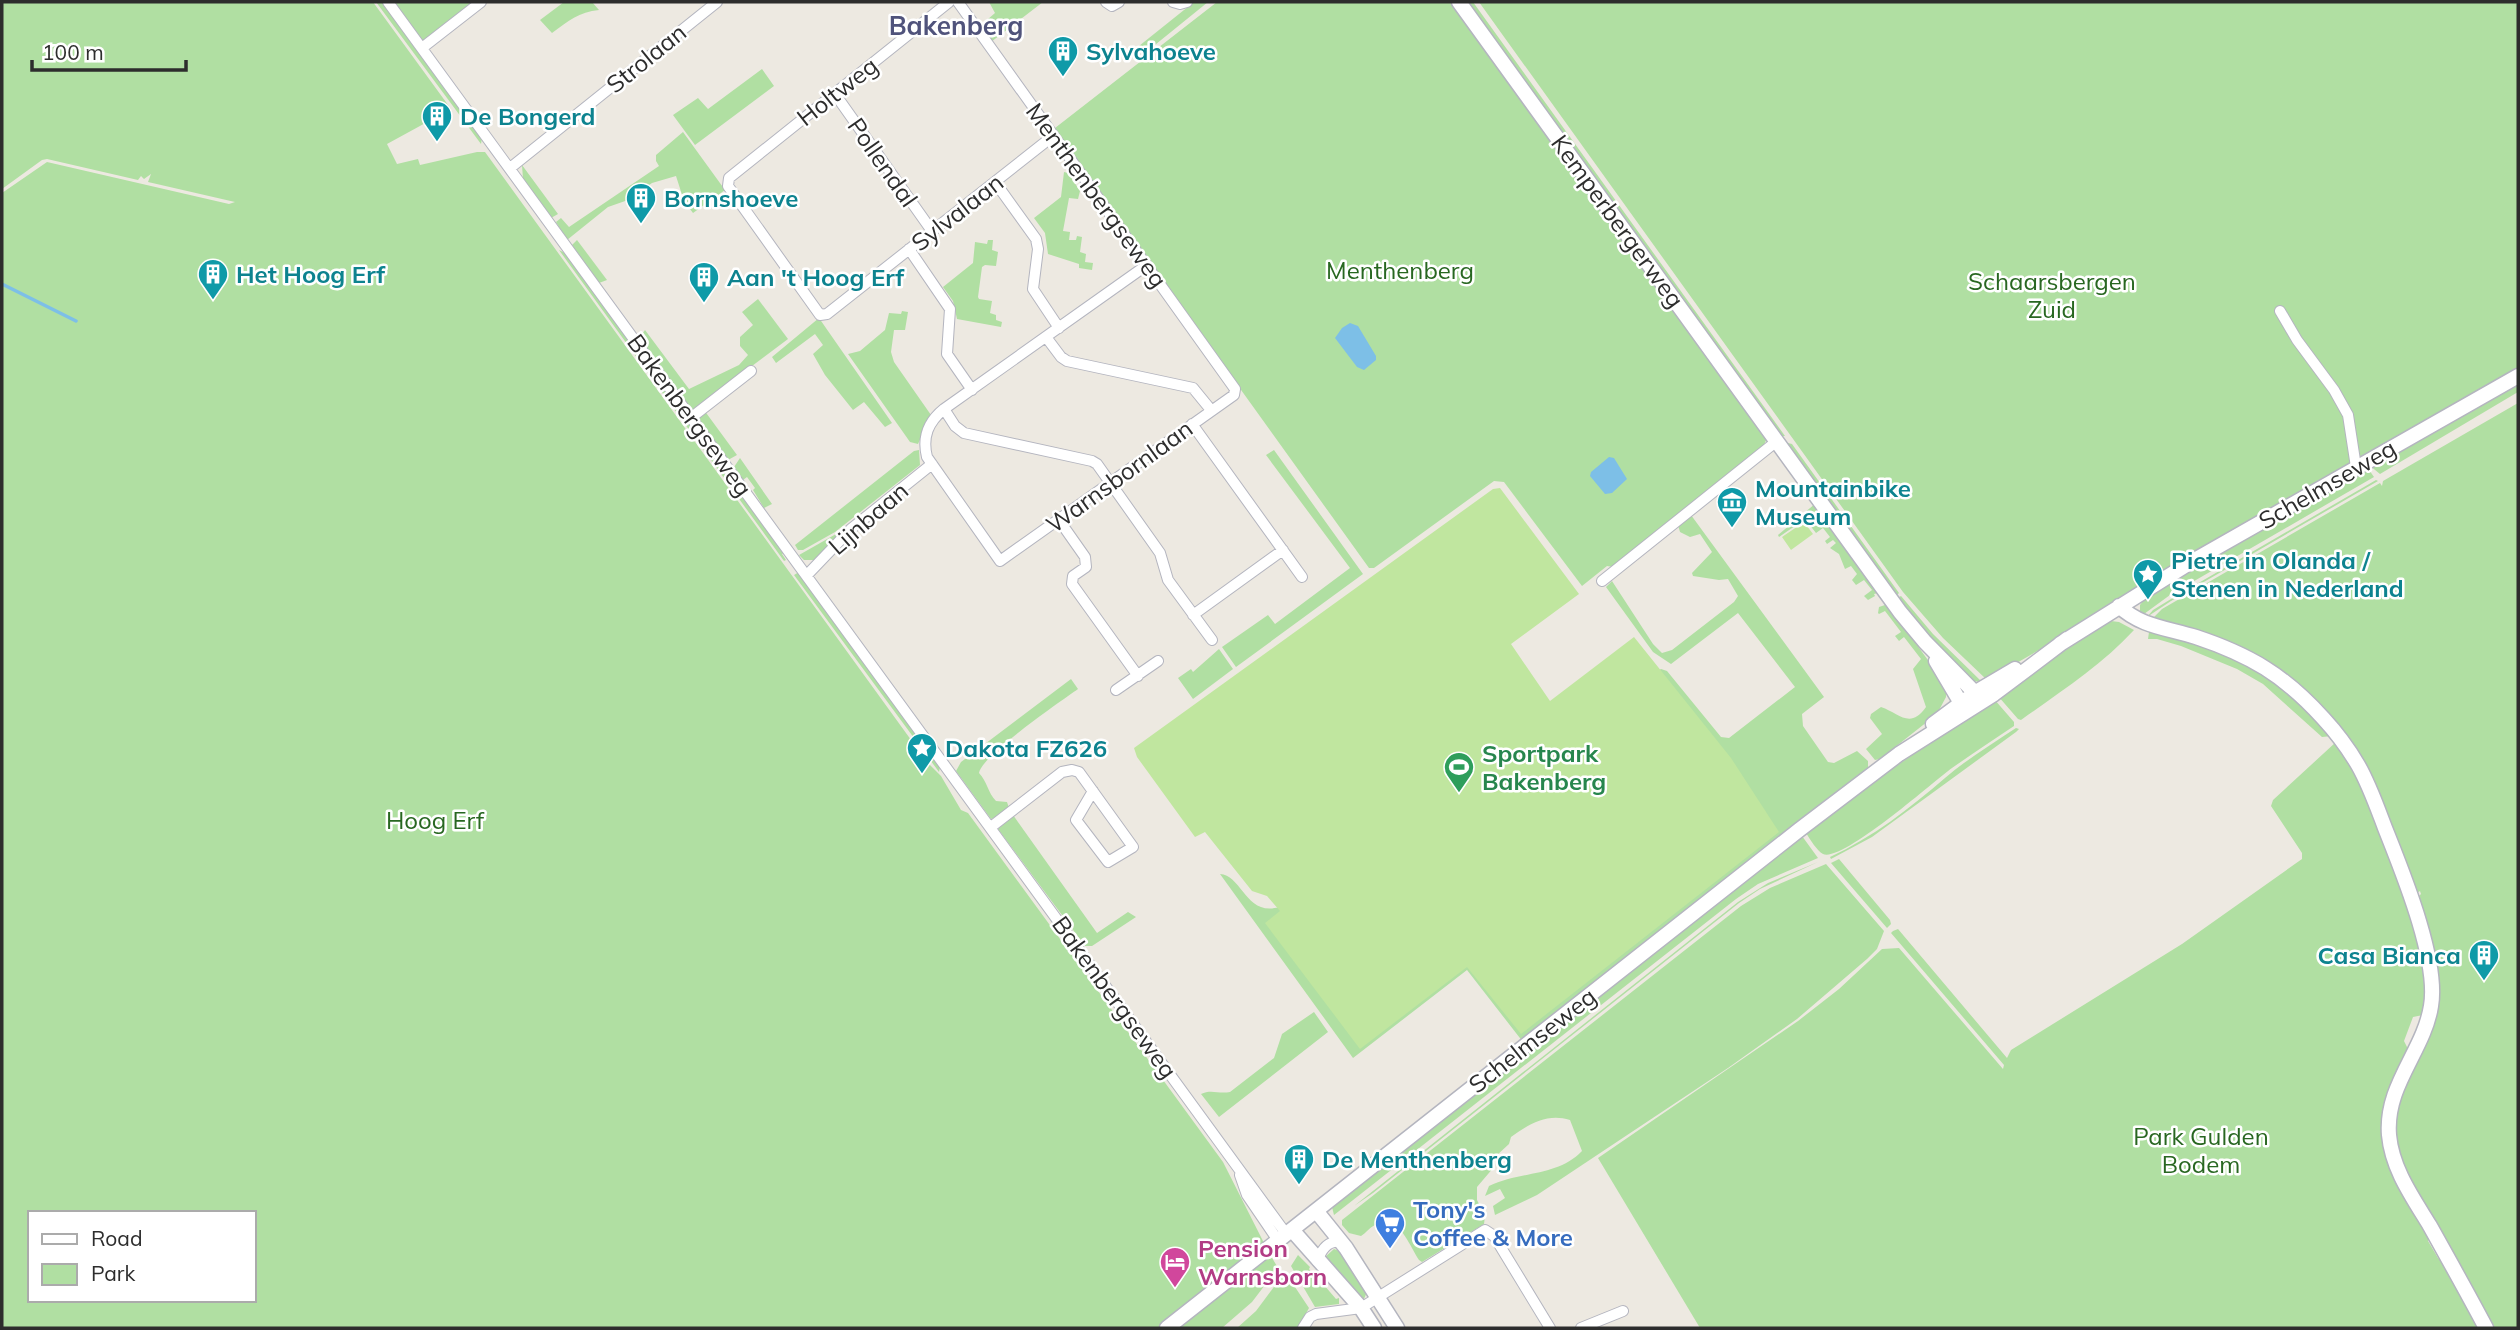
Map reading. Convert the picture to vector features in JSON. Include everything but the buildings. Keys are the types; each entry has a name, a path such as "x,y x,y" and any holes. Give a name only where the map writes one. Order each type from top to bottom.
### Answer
{"main road":[{"name":"Kemperbergerweg","path":"1459,2 1900,612 1925,642 1979,696"},
{"name":"Schelmseweg","path":"1167,1328 1899,754 1917,736 2119,606 2518,376"},
{"path":"2119,606 2145,624 2200,639 2262,664 2301,695 2337,734 2358,764 2411,898 2431,979 2431,1006 2426,1023 2393,1099 2390,1115 2391,1147 2405,1185 2486,1328"},
{"name":"Kemperbergerweg","path":"1925,642 1963,707"},
{"path":"1317,1212 1378,1296 1397,1328"},
{"name":"Bakenbergseweg","path":"1286,1236 1317,1261 1361,1308 1374,1328"}],"street":[{"name":"Bakenbergseweg","path":"389,2 1237,1168 1247,1195 1286,1236"},
{"path":"422,48 481,2"},
{"name":"Strolaan","path":"510,168 717,2"},
{"name":"Holtweg","path":"827,314 820,315 728,186 728,182 731,175 949,2"},
{"name":"Menthenbergseweg","path":"958,2 1235,389"},
{"path":"1106,2 1112,6 1119,2"},
{"path":"1173,2 1187,2"},
{"name":"Pollendal","path":"835,94 932,231"},
{"name":"Sylvalaan","path":"827,314 1053,136"},
{"path":"995,182 1036,239 1038,249 1033,289 1059,328"},
{"path":"909,250 950,309 947,354 972,390"},
{"path":"932,464 926,453 927,432 931,422 944,409 1147,265"},
{"path":"2280,311 2297,340 2342,402 2352,428 2356,467"},
{"path":"1046,337 1067,361 1193,388 1211,410"},
{"path":"691,417 751,372"},
{"name":"Warnsbornlaan","path":"932,464 1000,561 1234,395 1235,389"},
{"path":"944,409 955,426 964,433 1092,461 1101,468 1160,553 1168,580 1212,640"},
{"path":"1192,424 1302,577"},
{"path":"1602,581 1777,441"},
{"name":"Lijnbaan","path":"807,575 851,529 932,464"},
{"path":"1059,520 1085,557 1086,567 1073,576 1072,584 1138,676"},
{"path":"1193,615 1283,550"},
{"path":"1116,690 1158,661"},
{"path":"991,827 1062,772 1072,769 1079,772 1093,791 1133,847 1108,862 1076,820 1093,791"},
{"path":"1303,1328 1310,1317 1316,1314 1361,1308 1485,1230 1494,1236 1550,1328"},
{"path":"1317,1261 1321,1251 1328,1245 1334,1241 1340,1242"},
{"path":"1581,1328 1623,1311"}],"green space":[{"name":"Hoog Erf","path":"2,2 373,2 451,109 387,144 397,164 418,159 420,165 485,152 927,762 941,776 961,810 968,813 1223,1162 1265,1245 1160,1328 2,1328 2,193 47,162 229,204 235,202 148,182 151,174 144,179 141,176 138,180 42,160 2,189"},
{"path":"376,2 383,2 482,138 481,144"},
{"path":"392,2 474,2 426,40 421,41"},
{"path":"564,2 592,2 599,10 580,15 552,33 540,20"},
{"path":"989,2 1043,2 991,42 980,26 995,13"},
{"path":"1194,2 1208,2 1145,53 1139,46"},
{"name":"Menthenberg","path":"1217,2 1453,2 1767,438 1763,447 1613,567 1607,566 1582,586 1504,482 1494,481 1374,568 1369,568 1055,131 1055,128"},
{"path":"1465,2 1473,2 1785,436 1779,436"},
{"name":"Schaarsbergen Zuid","path":"1479,2 2518,2 2518,370 2120,598 1987,680 1943,638 1903,592"},
{"path":"762,69 774,86 695,145 673,115 698,98 708,109"},
{"path":"683,132 725,190 693,213 684,201 676,176 652,183 628,200 608,207 567,240 556,222 561,218 569,227 659,166 656,155"},
{"path":"522,165 558,214 551,218 523,179"},
{"path":"1064,172 1068,173 1080,191 1078,199 1069,198 1063,231 1070,232 1069,240 1082,237 1080,252 1086,254 1085,262 1093,263 1092,270 1079,268 1079,264 1048,254 1045,233 1034,218 1061,197"},
{"path":"577,240 607,280 599,283 572,245"},
{"path":"988,240 993,240 992,250 998,252 996,266 982,267 978,297 992,301 990,313 1002,322 1001,327 957,319 953,301 943,287 973,263 975,242 987,244"},
{"path":"559,250 567,254 784,553 782,554 786,560 784,561"},
{"path":"758,299 788,339 692,411 639,338 645,330 689,389 739,365 748,355 740,346 740,337 753,325 742,312"},
{"path":"902,311 908,312 905,330 894,330 891,352 894,362 931,415 918,444 910,442 848,354 860,351 885,330 889,313 901,314"},
{"path":"819,318 892,423 885,427 864,402 853,410 825,375 813,354 823,345 815,334 776,363 772,357"},
{"path":"2518,382 2518,392 2380,474 2369,465"},
{"path":"2518,403 2518,1328 2493,1328 2405,1172 2394,1132 2397,1099 2439,1001 2439,993 2417,898 2421,894 2420,891 2417,893 2374,779 2372,780 2305,692 2151,620 2162,609 2380,483 2382,486 2383,481"},
{"path":"704,410 737,455 728,460 697,418"},
{"path":"1788,443 1792,444 1899,593 1896,596 1787,447"},
{"path":"919,450 920,465 835,532 803,550 798,550 795,545 914,451"},
{"path":"1274,450 1363,574 1236,667 1222,647 1268,615 1275,624 1350,568 1266,455"},
{"path":"740,458 772,504 764,508 747,477 743,480 734,467"},
{"path":"2367,467 2374,477 2170,595 2144,614 2140,613 2140,605 2146,597 2214,554"},
{"path":"2378,481 2147,617 2171,599"},
{"name":"Sportpark Bakenberg","path":"1500,488 1579,594 1511,644 1550,701 1634,637 1731,758 1779,832 1521,1034 1467,967 1360,1049 1265,923 1280,911 1267,896 1252,891 1205,832 1195,837 1137,757 1134,748 1493,489"},
{"path":"1816,503 1878,593 1874,594 1875,596 1868,600 1864,596 1872,590 1864,580 1856,585 1852,580 1857,574 1851,566 1845,569 1839,554 1830,548 1836,543 1833,540 1827,544 1825,541 1830,537 1823,528 1816,533 1805,519 1779,537 1778,535"},
{"path":"1691,515 1824,697 1802,714 1803,726 1828,762 1834,763 1857,751 1868,761 1868,768 1523,1042 1467,970 1353,1058 1220,874 1234,881 1259,906 1279,907 1661,669 1667,671 1721,737 1729,738 1795,687 1738,613 1671,664 1653,652 1606,587 1612,581 1653,644 1662,653 1672,650 1734,602 1738,596 1728,579 1693,576 1692,573 1712,552 1700,534 1690,537 1680,532 1678,525"},
{"path":"1804,522 1813,534 1791,550 1782,537"},
{"path":"838,535 815,560 804,560 799,555"},
{"path":"799,572 940,767 939,772 794,575"},
{"path":"1901,596 1933,634 1982,682 1972,681 1922,629 1897,598"},
{"path":"1885,605 1891,609 1930,663 1946,691 1946,697 1937,714 1880,759 1875,760 1866,749 1882,734 1870,718 1871,714 1881,707 1909,719 1915,718 1926,707 1913,669 1921,659 1904,637 1899,641 1895,636 1901,632 1885,611 1878,613 1879,607"},
{"path":"2111,621 2134,630 2094,666 2021,720 1998,696 2101,626"},
{"path":"2149,632 2158,632 2224,652 2280,682 2332,736 2322,737 2263,684 2237,669 2181,646 2148,639"},
{"path":"1219,649 1233,669 1193,699 1178,678 1191,669 1193,672"},
{"path":"1071,679 1078,689 1023,729 983,765 979,773 991,794 996,801 1007,802 1010,811 991,819 956,771 961,762"},
{"path":"1994,699 2014,722 2014,726 1952,768 1849,846 1823,854 1816,848 1806,833 1842,803"},
{"path":"2016,728 2019,729 2016,732 1872,837 1831,859 1830,857 1890,822 1962,764"},
{"name":"Park Gulden Bodem","path":"2336,742 2354,766 2393,863 2417,938 2427,980 2423,1015 2413,1017 2404,1041 2408,1049 2385,1115 2430,1238 2428,1241 2445,1264 2472,1318 2476,1319 2481,1328 1700,1328 1598,1158 1798,1021 1839,989 1882,949 1899,948 2003,1069 2004,1065 1891,933 1893,931 1898,929 2007,1058 2011,1050 2182,944 2302,859 2302,853 2271,806 2273,800"},
{"path":"1013,815 1097,933 1128,912 1136,917 1092,946 1085,946 998,829"},
{"path":"1802,836 1818,858 1758,884 1736,899 1334,1215 1332,1207"},
{"path":"1839,859 1890,920 1891,924 1887,928 1831,863"},
{"path":"1818,862 1760,889 1739,903 1354,1206 1738,902 1768,883"},
{"path":"1826,864 1884,931 1877,949 1797,1019 1537,1195 1495,1215 1493,1206 1505,1198 1500,1189 1485,1196 1489,1186 1550,1170 1582,1151 1570,1120 1546,1119 1518,1132 1496,1156 1494,1167 1477,1187 1477,1200 1485,1216 1484,1224 1422,1262 1402,1232 1390,1223 1375,1225 1361,1236 1349,1233 1342,1225 1342,1220 1741,906 1770,888"},
{"path":"1314,1012 1328,1032 1219,1117 1201,1094 1230,1092 1274,1058 1282,1034"},
{"path":"1334,1249 1339,1251 1364,1285 1367,1292 1364,1299 1324,1258"},
{"path":"1298,1255 1310,1267 1321,1286 1324,1285 1336,1299 1339,1298 1339,1304 1315,1307 1291,1266"},
{"path":"1271,1256 1278,1268 1252,1302 1222,1328 1177,1328"},
{"path":"1285,1272 1309,1308 1298,1328 1237,1328 1256,1311"}],"water":[{"path":"1350,323 1358,326 1376,356 1376,360 1364,370 1357,367 1335,338 1342,328"},
{"path":"1609,457 1614,458 1627,479 1612,493 1605,494 1590,476 1591,472"}],"waterway":[{"path":"2,284 76,321"}],"place":[{"name":"Sylvahoeve","path":"1063,78"},
{"name":"De Bongerd","path":"437,143"},
{"name":"Bornshoeve","path":"641,225"},
{"name":"Het Hoog Erf","path":"213,301"},
{"name":"Aan 't Hoog Erf","path":"704,304"},
{"name":"Mountainbike Museum","path":"1732,529"},
{"name":"Pietre in Olanda / Stenen in Nederland","path":"2148,601"},
{"name":"Dakota FZ626","path":"922,775"},
{"name":"Sportpark Bakenberg","path":"1459,794"},
{"name":"Casa Bianca","path":"2484,982"},
{"name":"De Menthenberg","path":"1299,1186"},
{"name":"Tony's Coffee & More","path":"1390,1250"},
{"name":"Pension Warnsborn","path":"1175,1289"}],"district":[{"name":"Bakenberg","path":"956,25"}]}
